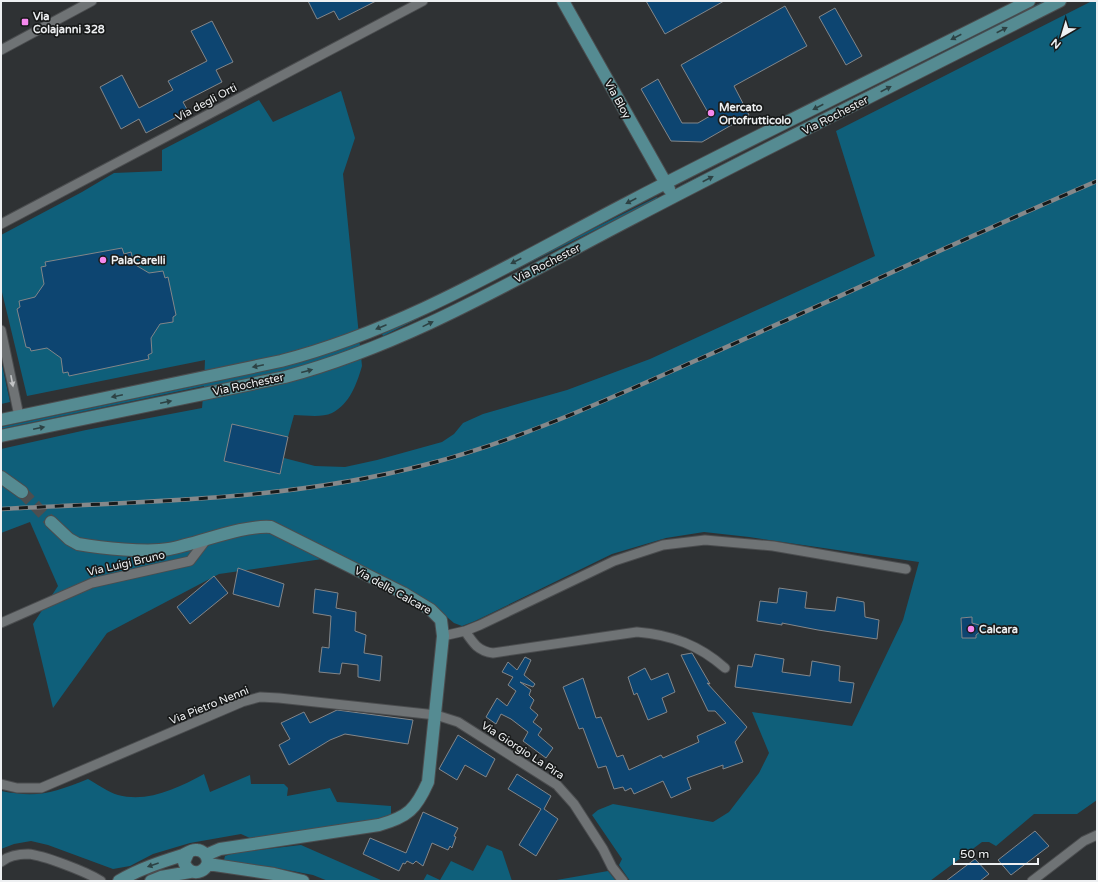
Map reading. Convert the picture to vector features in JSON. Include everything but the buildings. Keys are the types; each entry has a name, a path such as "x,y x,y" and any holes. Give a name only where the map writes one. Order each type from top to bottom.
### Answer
{"main road":[{"name":"Via Bloy","path":"563,1 673,197"},
{"name":"Via Rochester","path":"1,420 281,361 320,351 352,340 433,304 666,183 1029,1"},
{"name":"Via Rochester","path":"1,436 285,377 357,355 440,318 673,197 1060,1"},
{"path":"1,477 22,492"},
{"name":"Via delle Calcare","path":"51,522 69,539 86,545 157,550 262,527 280,531 403,593 437,614 440,620 443,636 428,782 420,799 410,812 397,820 379,825 220,849 207,860"},
{"path":"119,881 147,867 198,850 207,860 303,881"},
{"path":"188,853 184,862 190,872"},
{"path":"150,881 161,877 190,872 201,873 207,860"}],"street":[{"path":"1,50 92,1"},
{"name":"Via degli Orti","path":"1,224 423,1"},
{"path":"1,330 19,416"},
{"name":"Via Luigi Bruno","path":"1,623 92,583 190,561 206,540"},
{"path":"443,636 465,631 614,561 663,545 705,540 774,546 906,569"},
{"path":"465,631 477,648 484,652 493,653 637,632 656,633 674,638 702,650 725,668"},
{"name":"Via Pietro Nenni","path":"1,784 17,788 42,788 242,702 260,697 436,715"},
{"name":"Via Giorgio La Pira","path":"436,715 458,722 557,785 574,804 603,849 612,867 623,881"},
{"path":"1032,881 1084,841 1097,835"},
{"path":"1,862 16,855 28,854 42,857 89,875 100,881"}],"shaded area":[{"path":"1044,1 1049,1 681,188 680,186"},
{"path":"1092,1 1097,1 1097,800 1077,814 1034,814 996,846 989,842 982,842 930,881 630,881 619,865 622,859 592,815 598,810 613,804 713,822 729,812 759,773 769,753 752,712 852,726 903,620 919,562 749,537 704,532 666,538 612,554 462,626 454,623 427,600 343,556 219,574 107,633 53,708 33,624 58,586 30,522 1,533 1,449 86,430 202,408 204,386 1,429 1,427 204,384 205,360 27,396 1,288 1,235 82,192 114,173 162,171 162,150 259,100 273,122 341,91 355,138 343,174 362,366 360,373 352,392 344,404 328,415 294,415 288,437 232,425 224,461 280,474 284,458 315,466 345,467 377,460 442,442 454,434 463,423 483,414 567,390 650,359 875,256 836,131"},
{"path":"657,197 657,199 383,336 382,334"},
{"path":"1,360 10,402 1,404"},
{"path":"204,774 210,792 250,775 251,784 284,784 288,788 287,796 330,788 337,802 391,806 391,816 373,821 250,838 241,834 190,843 153,854 130,866 113,869 48,845 31,841 14,844 1,849 1,791 25,794 45,793 65,788 88,779 106,790 118,795 129,797 152,796 173,789"},
{"path":"301,845 383,881 328,881 313,875 224,860 225,856 234,853"},
{"path":"487,845 502,851 512,881 423,881 427,874 440,880 451,861 473,871"},
{"path":"608,871 616,881 551,881"}],"tunnel":[{"path":"22,492 51,522"}],"railway":[{"path":"1,509 162,501 323,486 376,476 464,454 568,416 704,357 998,224 1097,181"}],"place":[{"name":"Via Colajanni 328","path":"25,22"},
{"name":"Mercato Ortofrutticolo","path":"711,113"},
{"name":"PalaCarelli","path":"103,260"},
{"name":"Calcara","path":"971,629"}]}
